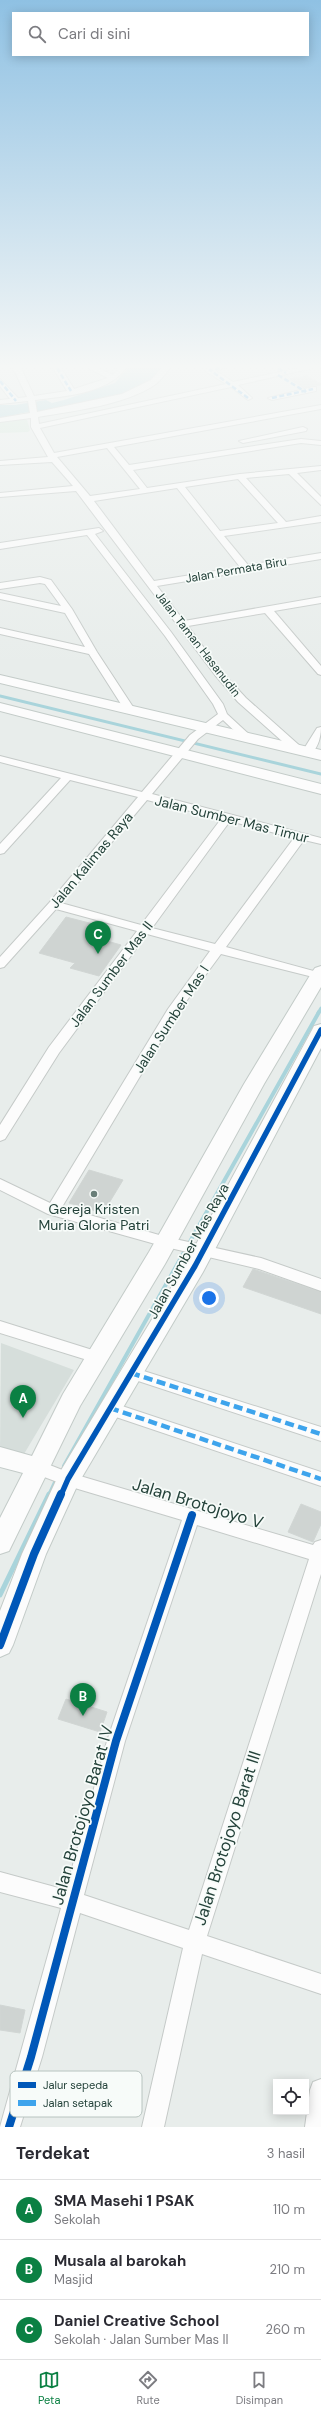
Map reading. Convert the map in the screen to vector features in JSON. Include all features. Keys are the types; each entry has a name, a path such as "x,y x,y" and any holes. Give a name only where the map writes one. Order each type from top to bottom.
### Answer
{"street":[{"name":"Jalan Taman Hasanudin","path":"61,467 77,488 88,499 110,530 183,624 218,673 242,700 308,752"},
{"path":"126,467 145,490"},
{"path":"88,499 240,476 321,468"},
{"path":"290,470 321,502"},
{"path":"240,476 284,524"},
{"path":"179,485 220,534 246,569"},
{"path":"1,492 77,488"},
{"path":"220,534 321,520"},
{"path":"0,546 110,530"},
{"name":"Jalan Taman Hasanudin","path":"90,533 168,634 218,704 223,714 248,738"},
{"path":"317,556 321,564"},
{"name":"Jalan Permata Biru","path":"152,584 317,556"},
{"path":"0,586 44,581 48,582 69,611 92,652 130,710"},
{"path":"0,596 69,611"},
{"path":"183,624 321,600"},
{"path":"267,609 321,672"},
{"path":"0,631 92,652"},
{"path":"0,679 130,710 200,733 248,738 308,752 321,730"},
{"path":"0,707 182,751 321,789"},
{"name":"Jalan Kalimas Raya","path":"0,964 53,905 182,751 200,733 223,714"},
{"name":"Jalan Sumber Mas Timur","path":"1,761 68,776 321,841"},
{"path":"0,851 68,776"},
{"name":"Jalan Sumber Mas II","path":"0,1136 54,1050 228,817"},
{"name":"Jalan Sumber Mas I","path":"53,1210 174,1009 301,836"},
{"path":"53,905 146,928 217,950 320,974"},
{"name":"Jalan Sumber Mas Raya","path":"54,1474 97,1357 168,1242 254,1084 320,974"},
{"name":"Jalan Sumber Mas Raya","path":"54,1474 110,1408 202,1250 321,1030"},
{"path":"0,1184 53,1210 168,1242 261,1264 320,1282"},
{"path":"0,1327 97,1357"},
{"path":"131,1373 321,1434"},
{"path":"110,1408 321,1479"},
{"path":"0,1457 54,1474"},
{"path":"0,1543 54,1474"},
{"path":"0,1645 34,1554 54,1474"},
{"name":"Jalan Brotojoyo V","path":"54,1474 320,1552"},
{"name":"Jalan Brotojoyo Barat IV","path":"27,2071 116,1741 192,1515"},
{"name":"Jalan Brotojoyo Barat III","path":"153,2127 195,1941 320,1552"},
{"path":"0,1882 72,1901 321,1984"},
{"path":"316,2127 321,2090"},
{"name":"Jalan Brotojoyo Barat IV","path":"9,2127 12,2117"}],"shaded area":[{"path":"1,1343 74,1370 21,1459 0,1451"}],"building":[{"path":"66,917 101,926 93,937 121,945 99,976 70,968 75,963 39,953"},
{"name":"Gereja Kristen Muria Gloria Patri","path":"89,1170 123,1180 103,1213 69,1203"},
{"path":"253,1269 321,1292 321,1314 243,1287"},
{"path":"301,1504 321,1512 321,1524 313,1542 288,1532"},
{"path":"66,1699 107,1712 100,1732 58,1719"},
{"path":"0,2005 25,2010 20,2033 0,2030"}],"waterway":[{"path":"0,696 321,774"},
{"path":"318,1013 321,1008"},
{"path":"64,1466 319,1012"},
{"path":"49,1495 57,1478"},
{"path":"0,1595 49,1494"}],"marked path":[{"path":"131,1373 321,1434"},
{"path":"110,1408 321,1479"}],"cycle path":[{"path":"0,1645 34,1554 68,1479 195,1266 321,1030"},
{"path":"27,2071 116,1741 192,1515"},
{"path":"9,2127 12,2117"}],"place":[{"name":"Daniel Creative School","path":"98,954"},
{"name":"Gereja Kristen Muria Gloria Patri","path":"94,1194"},
{"name":"SMA Masehi 1 PSAK","path":"23,1418"},
{"name":"Musala al barokah","path":"83,1716"}]}
